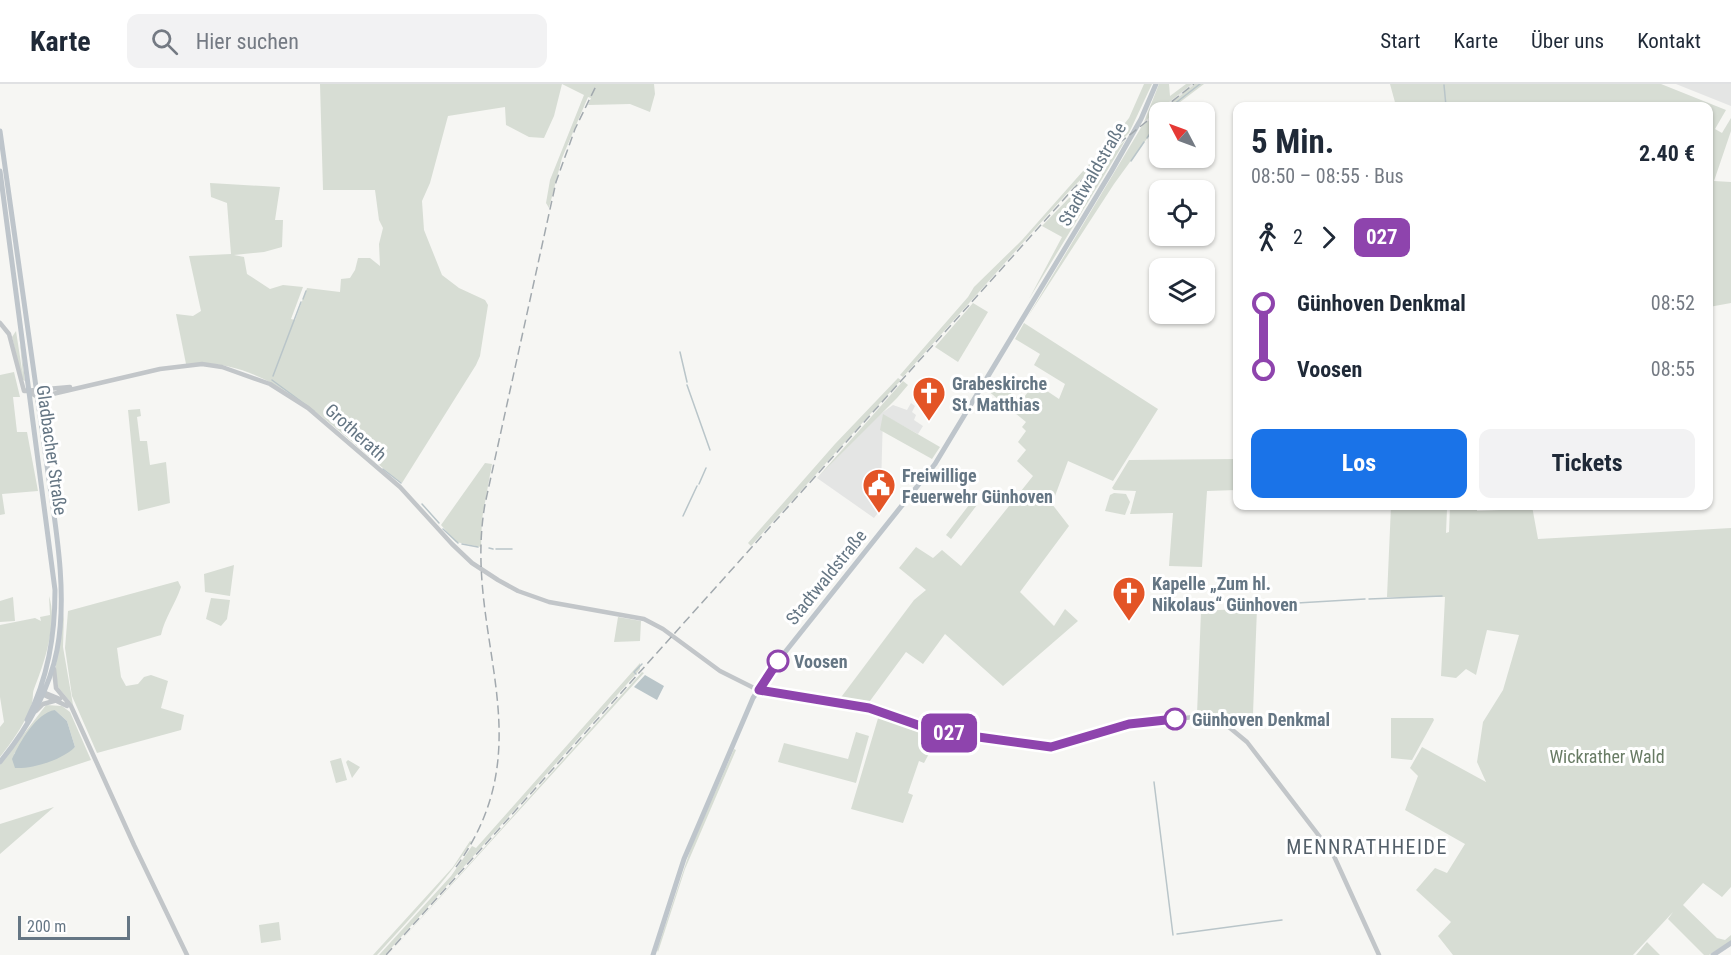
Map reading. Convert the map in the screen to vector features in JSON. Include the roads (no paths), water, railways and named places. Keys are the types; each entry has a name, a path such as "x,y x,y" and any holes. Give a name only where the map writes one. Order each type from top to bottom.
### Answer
{"main road":[{"name":"Stadtwaldstraße","path":"653,955 688,850 742,721 759,690 800,633 931,469 1121,154 1156,84"},
{"name":"Gladbacher Straße","path":"0,131 37,394 61,600 54,663 42,693"},
{"name":"Gladbacher Straße","path":"0,171 55,590 52,645 42,693"},
{"path":"0,762 36,711 42,693"},
{"path":"18,738 42,693"},
{"path":"1713,955 1731,944"}],"street":[{"path":"0,324 9,334 21,387 24,391 29,392"},
{"path":"9,334 21,324"},
{"name":"Grotherath","path":"29,392 37,394 160,369 202,364 222,367 270,384 308,408 400,487 442,535 472,563 518,591 549,602 643,619 663,629 720,671 759,690"},
{"path":"54,663 56,688 74,712 187,955"},
{"path":"759,690 869,708 935,731 1051,747 1129,724 1194,717 1210,718 1224,723 1247,742 1327,846 1339,866 1379,955"},
{"path":"42,693 74,712"},
{"path":"42,693 65,701"},
{"path":"36,711 43,704 55,701"}],"waterway":[{"path":"1177,102 1200,84"},
{"path":"1444,85 1446,102"},
{"path":"1131,161 1144,142"},
{"path":"303,299 306,291"},
{"path":"273,376 301,302"},
{"path":"680,352 687,382"},
{"path":"272,380 314,411"},
{"path":"687,385 710,450"},
{"path":"699,484 706,468"},
{"path":"383,469 401,483"},
{"path":"683,516 697,486"},
{"path":"422,504 439,523"},
{"path":"443,529 458,543"},
{"path":"462,544 478,547"},
{"path":"489,548 493,549"},
{"path":"496,549 512,549"},
{"path":"1369,599 1442,596"},
{"path":"1297,603 1365,599"},
{"path":"1259,605 1293,603"},
{"path":"636,674 634,672 642,664"},
{"path":"1154,782 1173,935"},
{"path":"1177,934 1282,920"}],"railway":[{"path":"456,867 482,821 496,776 499,732 481,552 485,504 556,182 575,129 597,84"},
{"path":"386,955 1074,188 1122,141 1194,84"}],"place":[{"name":"Grabeskirche St. Matthias","path":"929,422"},
{"name":"Freiwillige Feuerwehr Günhoven","path":"879,514"},
{"name":"Kapelle „Zum hl. Nikolaus“ Günhoven","path":"1129,622"},
{"name":"Voosen","path":"778,661"},
{"name":"Günhoven Denkmal","path":"1175,719"}],"district":[{"name":"MENNRATHHEIDE","path":"1367,847"}],"park label":[{"name":"Wickrather Wald","path":"1607,756"}]}
